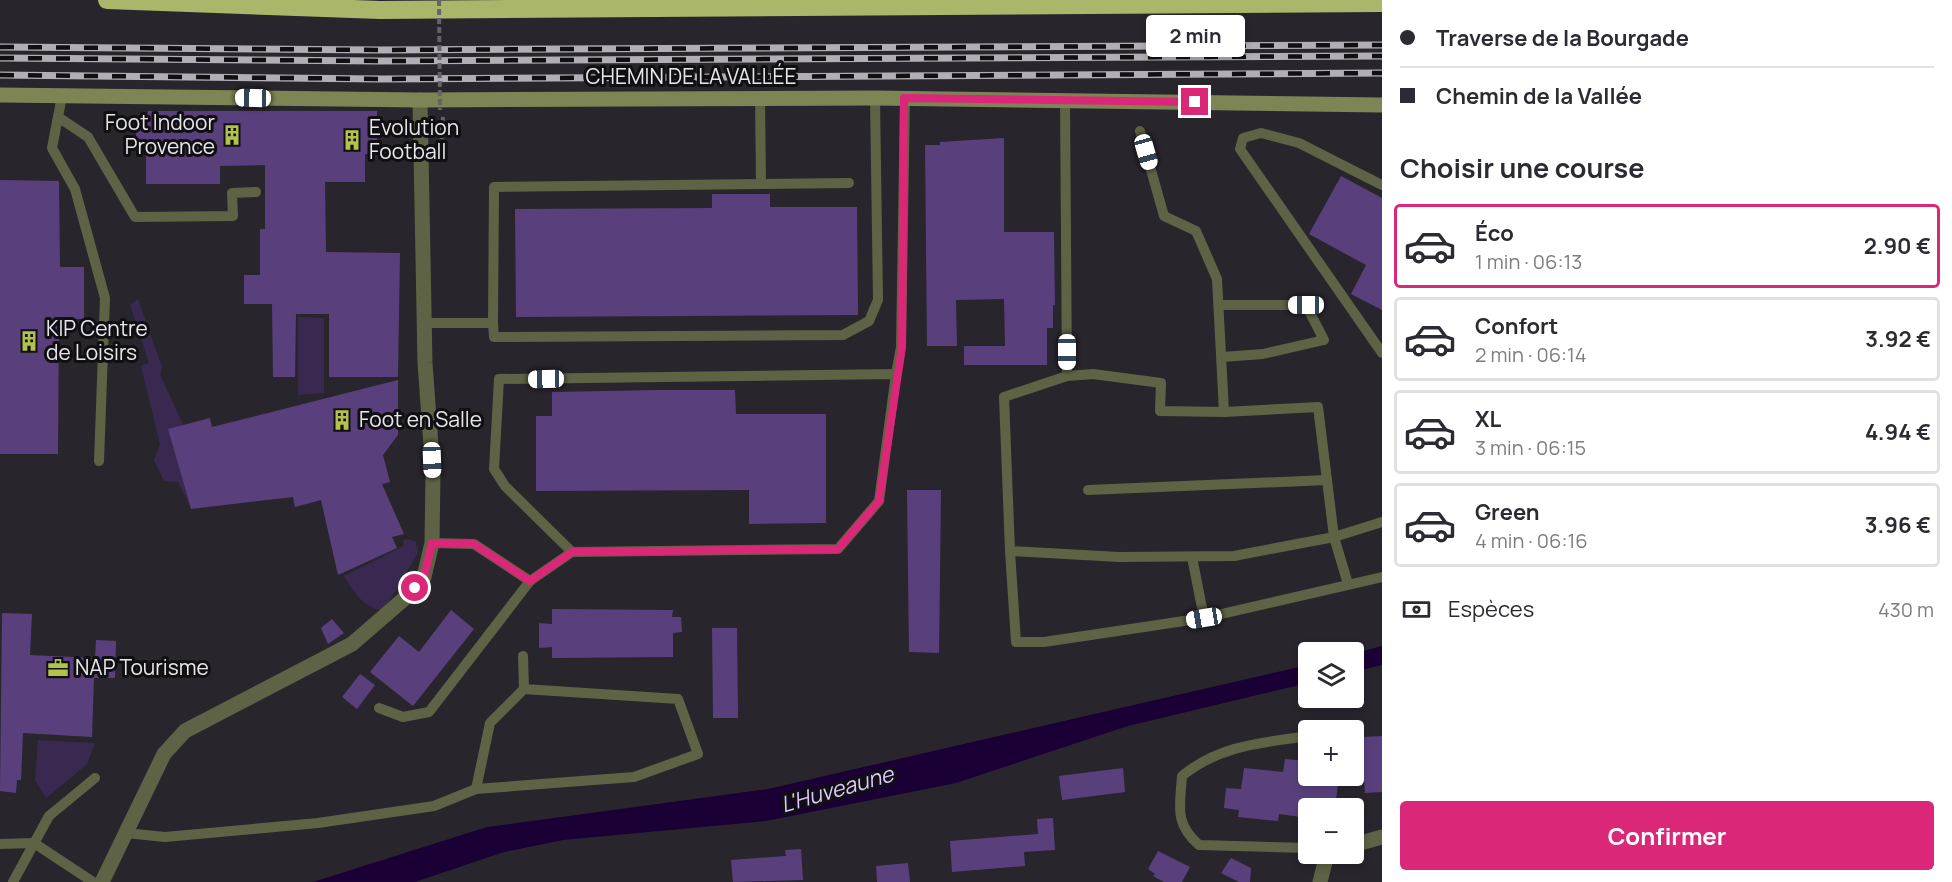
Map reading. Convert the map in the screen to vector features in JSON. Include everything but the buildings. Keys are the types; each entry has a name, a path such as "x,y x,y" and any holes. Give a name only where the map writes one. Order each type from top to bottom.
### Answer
{"highway":[{"path":"107,0 380,10 1382,3"}],"street":[{"name":"CHEMIN DE LA VALLÉE","path":"0,95 420,100 904,98 1382,105"},
{"path":"102,882 164,754 185,731 352,644 405,598 424,577 432,543 432,447 424,323 420,100"},
{"path":"1364,842 1382,837"},
{"path":"1320,882 1324,864"}],"lane":[{"path":"62,96 52,148 75,189 105,298 99,461"},
{"path":"760,98 761,184"},
{"path":"849,183 494,187 494,337 843,335 869,321 878,300 875,98"},
{"path":"379,708 403,717 429,712 530,581 572,552 838,549 879,501 896,374 902,347 904,98"},
{"path":"1065,100 1067,376"},
{"path":"58,117 88,137 135,217 233,216 232,193 256,192"},
{"path":"1140,131 1164,216 1196,231 1217,279 1224,412"},
{"path":"1382,185 1299,143 1261,133 1243,138 1240,149 1382,353"},
{"path":"1219,305 1306,305 1324,340 1263,354 1222,357"},
{"path":"424,323 493,323"},
{"path":"572,552 505,486 494,469 499,379 896,374"},
{"path":"1348,584 1334,537 1318,407 1224,412 1160,411 1161,383 1093,374 1067,376 1004,397 1016,642 1044,642 1204,618 1382,577"},
{"path":"1088,490 1327,480"},
{"path":"1010,551 1119,557 1234,556 1334,537 1382,522"},
{"path":"432,543 474,544 530,581"},
{"path":"1192,556 1204,618"},
{"path":"523,656 525,689"},
{"path":"126,833 165,837 318,823 434,806 476,789 634,777 698,754 678,699 525,689 490,723 476,789"},
{"path":"1298,737 1244,745 1203,759 1182,776 1179,815 1186,833 1199,845 1298,848"},
{"path":"13,882 49,816 95,778"},
{"path":"0,844 34,843 93,882"}],"path":[{"path":"439,0 440,111 447,111"},
{"path":"441,145 442,117 454,117"}],"shaded area":[{"path":"138,299 162,367 160,374 183,425 169,430 189,504 178,482 164,481 154,460 160,444 141,366 149,363 130,305"},
{"path":"298,317 324,318 324,393 298,395"},
{"path":"409,539 416,542 418,553 384,610 371,607 356,593 344,576 398,549 404,545 403,540"},
{"path":"38,740 95,743 87,764 46,798 35,780"}],"water":[{"path":"1382,646 1382,665 1364,669 1364,651"},
{"name":"L'Huveaune","path":"1298,667 1298,685 1128,726 956,783 766,821 563,840 504,852 415,882 313,882 487,827 768,789"}],"railway":[{"path":"0,47 380,50 1382,45"},
{"path":"0,58 381,61 1382,56"},
{"path":"0,75 382,79 1382,73"}],"place":[{"name":"Foot Indoor Provence","path":"232,135"},
{"name":"Evolution Football","path":"352,140"},
{"name":"KIP Centre de Loisirs","path":"29,341"},
{"name":"Foot en Salle","path":"342,420"},
{"name":"NAP Tourisme","path":"58,668"}],"route":[{"path":"415,588 424,577 432,543 474,544 530,581 572,552 838,549 879,501 896,374 902,347 904,98 1195,102"}]}
